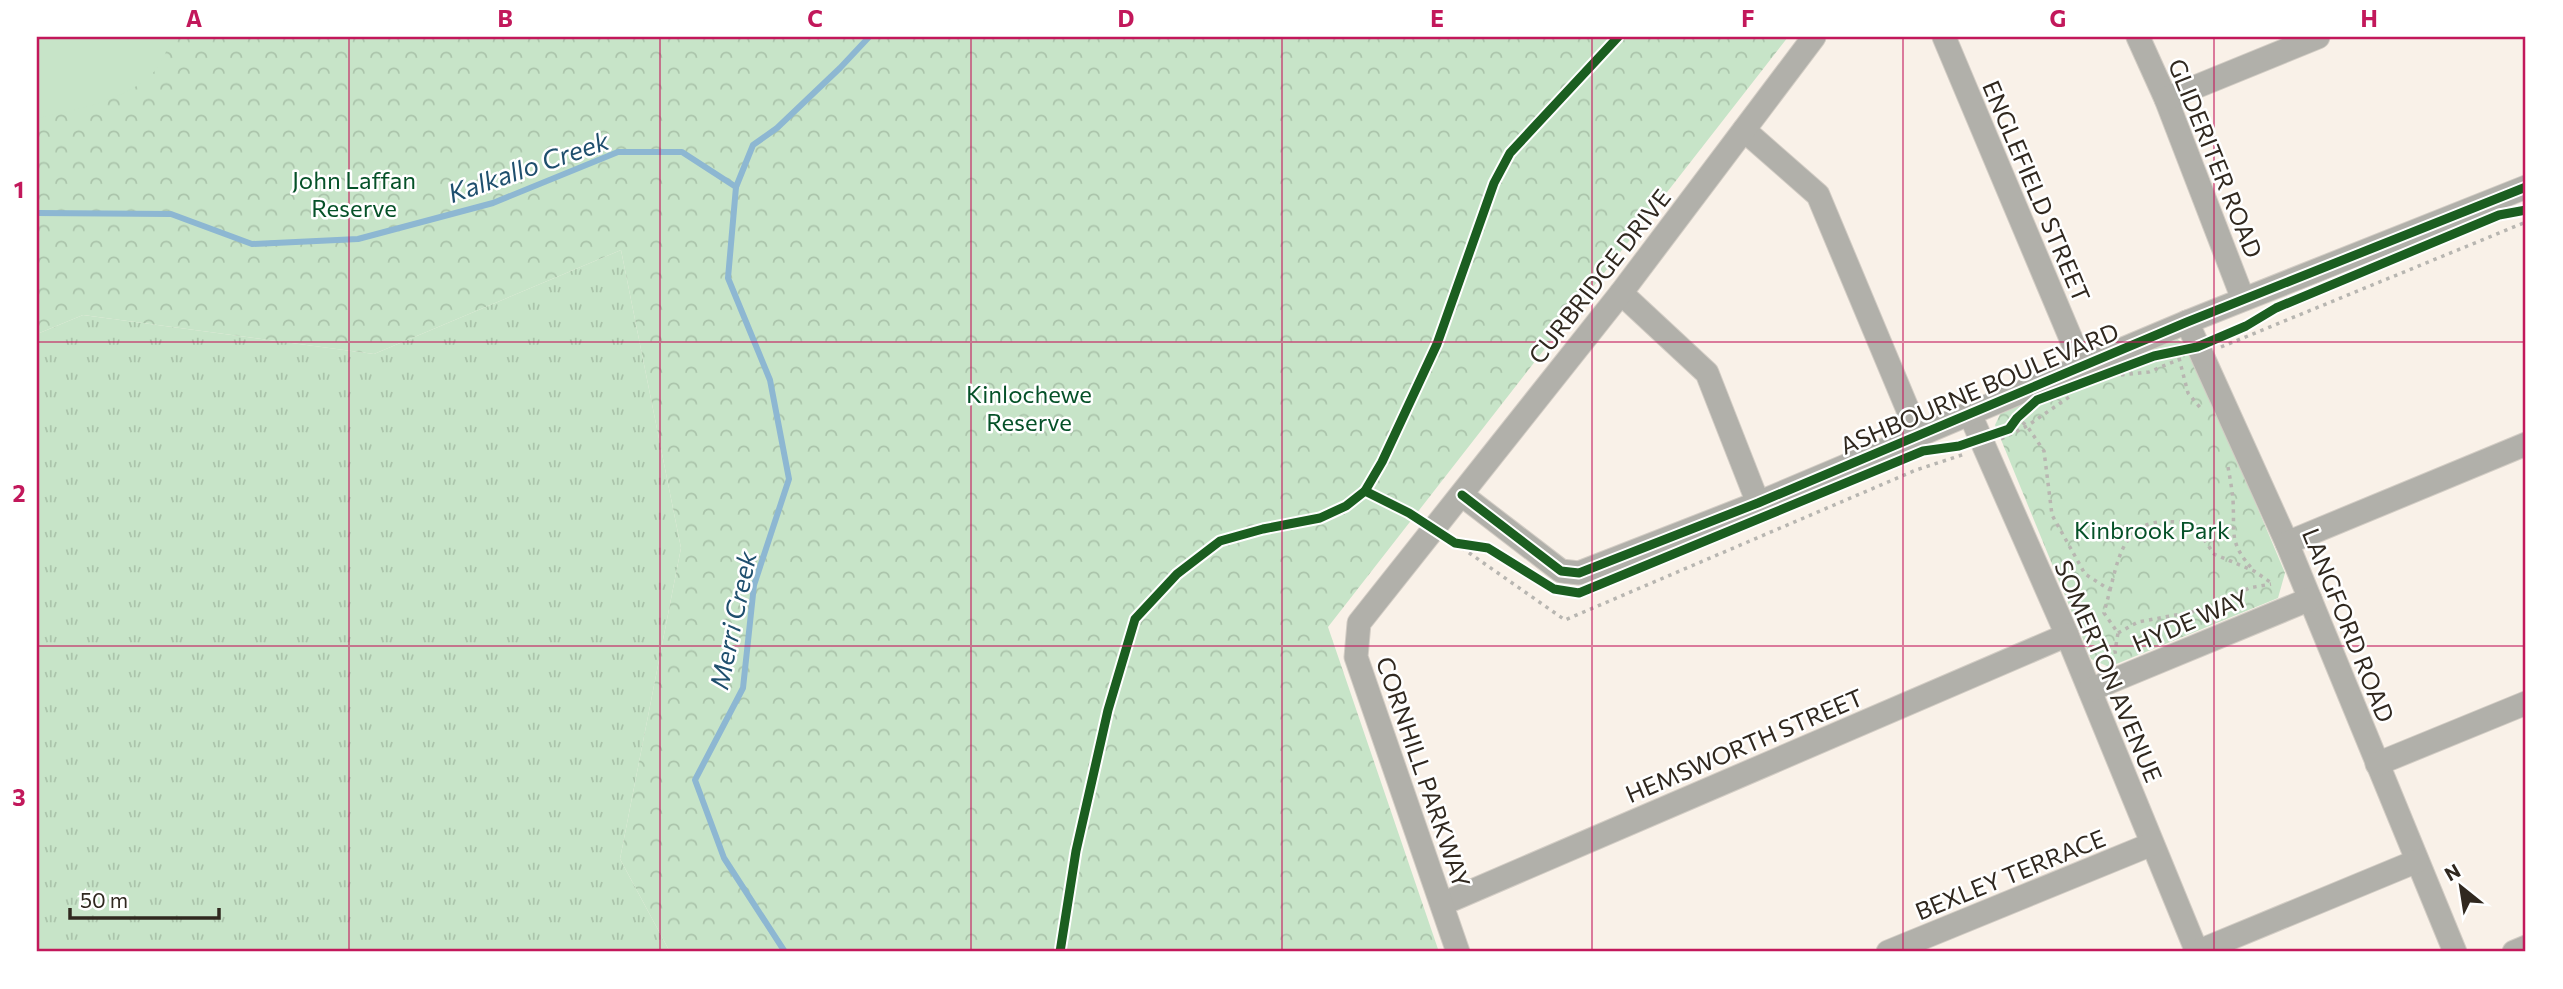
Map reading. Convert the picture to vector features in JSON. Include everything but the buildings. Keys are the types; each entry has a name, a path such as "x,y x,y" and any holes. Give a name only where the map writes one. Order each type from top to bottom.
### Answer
{"street":[{"name":"CURBRIDGE DRIVE","path":"1427,537 1621,293 1814,37"},
{"name":"ENGLEFIELD STREET","path":"1944,37 2079,375"},
{"name":"GLIDERITER ROAD","path":"2138,37 2166,99 2243,299"},
{"path":"2166,99 2318,37"},
{"path":"1744,130 1818,195 1918,434"},
{"name":"ASHBOURNE BOULEVARD","path":"1462,495 1560,571 1579,573 1758,503 1969,412 2079,375 2187,322 2526,187"},
{"path":"1621,293 1707,373 1758,503"},
{"name":"LANGFORD ROAD","path":"2187,322 2189,353 2287,543 2455,952"},
{"name":"SOMERTON AVENUE","path":"1969,412 2067,635 2197,952"},
{"path":"2287,543 2526,444"},
{"name":"CORNHILL PARKWAY","path":"1427,537 1359,622 1356,657 1458,952"},
{"name":"HYDE WAY","path":"2090,690 2310,599"},
{"name":"HEMSWORTH STREET","path":"1442,904 2067,635"},
{"path":"2378,764 2526,703"},
{"name":"BEXLEY TERRACE","path":"1888,952 2152,844"},
{"path":"2197,952 2417,861"},
{"path":"2514,952 2526,947"}],"path":[{"path":"2167,354 2189,353 2526,222"},
{"path":"2189,353 2246,326"},
{"path":"2189,353 2188,393 2206,414"},
{"path":"2115,371 2141,361"},
{"path":"2063,390 2079,375"},
{"path":"1947,448 2009,429 2027,409"},
{"path":"2005,416 2017,418 2027,426 2045,451 2052,515 2085,574 2110,590"},
{"path":"2227,458 2233,500 2232,534 2236,548 2254,571"},
{"path":"2118,634 2138,622 2213,608 2249,588 2273,584 2254,571 2214,554 2193,522 2152,523 2128,538 2118,562 2104,612 2118,634 2115,651 2124,676"},
{"path":"1427,537 1477,546"}],"green space":[{"name":"Kinlochewe Reserve","path":"37,37 1788,37 1328,627 1439,952 670,952 620,859 681,548 621,250 374,354 83,315 37,334"},
{"path":"37,37 173,37 158,67 134,87 102,102 37,118"},
{"path":"621,250 681,548 620,859 670,952 37,952 37,334 83,315 374,354"},
{"name":"Kinbrook Park","path":"2174,337 2190,347 2285,573 2278,598 2109,667 2091,659 1995,425 2003,408"}],"waterway":[{"name":"Merri Creek","path":"785,952 724,858 695,780 743,688 754,585 789,479 770,380 728,278 736,187 753,145 777,128 869,37"},
{"name":"Kalkallo Creek","path":"37,213 171,214 252,244 358,239 493,203 618,152 682,152 736,187"}],"cycle path":[{"path":"1060,952 1076,851 1108,710 1135,619 1177,574 1220,541 1320,518 1346,506 1365,491 1382,462 1437,344 1494,183 1510,153 1618,37"},
{"path":"1462,495 1561,571 1579,573 1758,503 2187,322 2526,187"},
{"path":"1365,491 1409,513 1455,543 1488,548 1554,589 1579,593 1923,451 1959,446 2009,429 2037,400 2154,356 2197,347 2246,326 2276,308 2499,215 2526,210"}],"park label":[{"name":"John Laffan Reserve","path":"354,193"}]}
